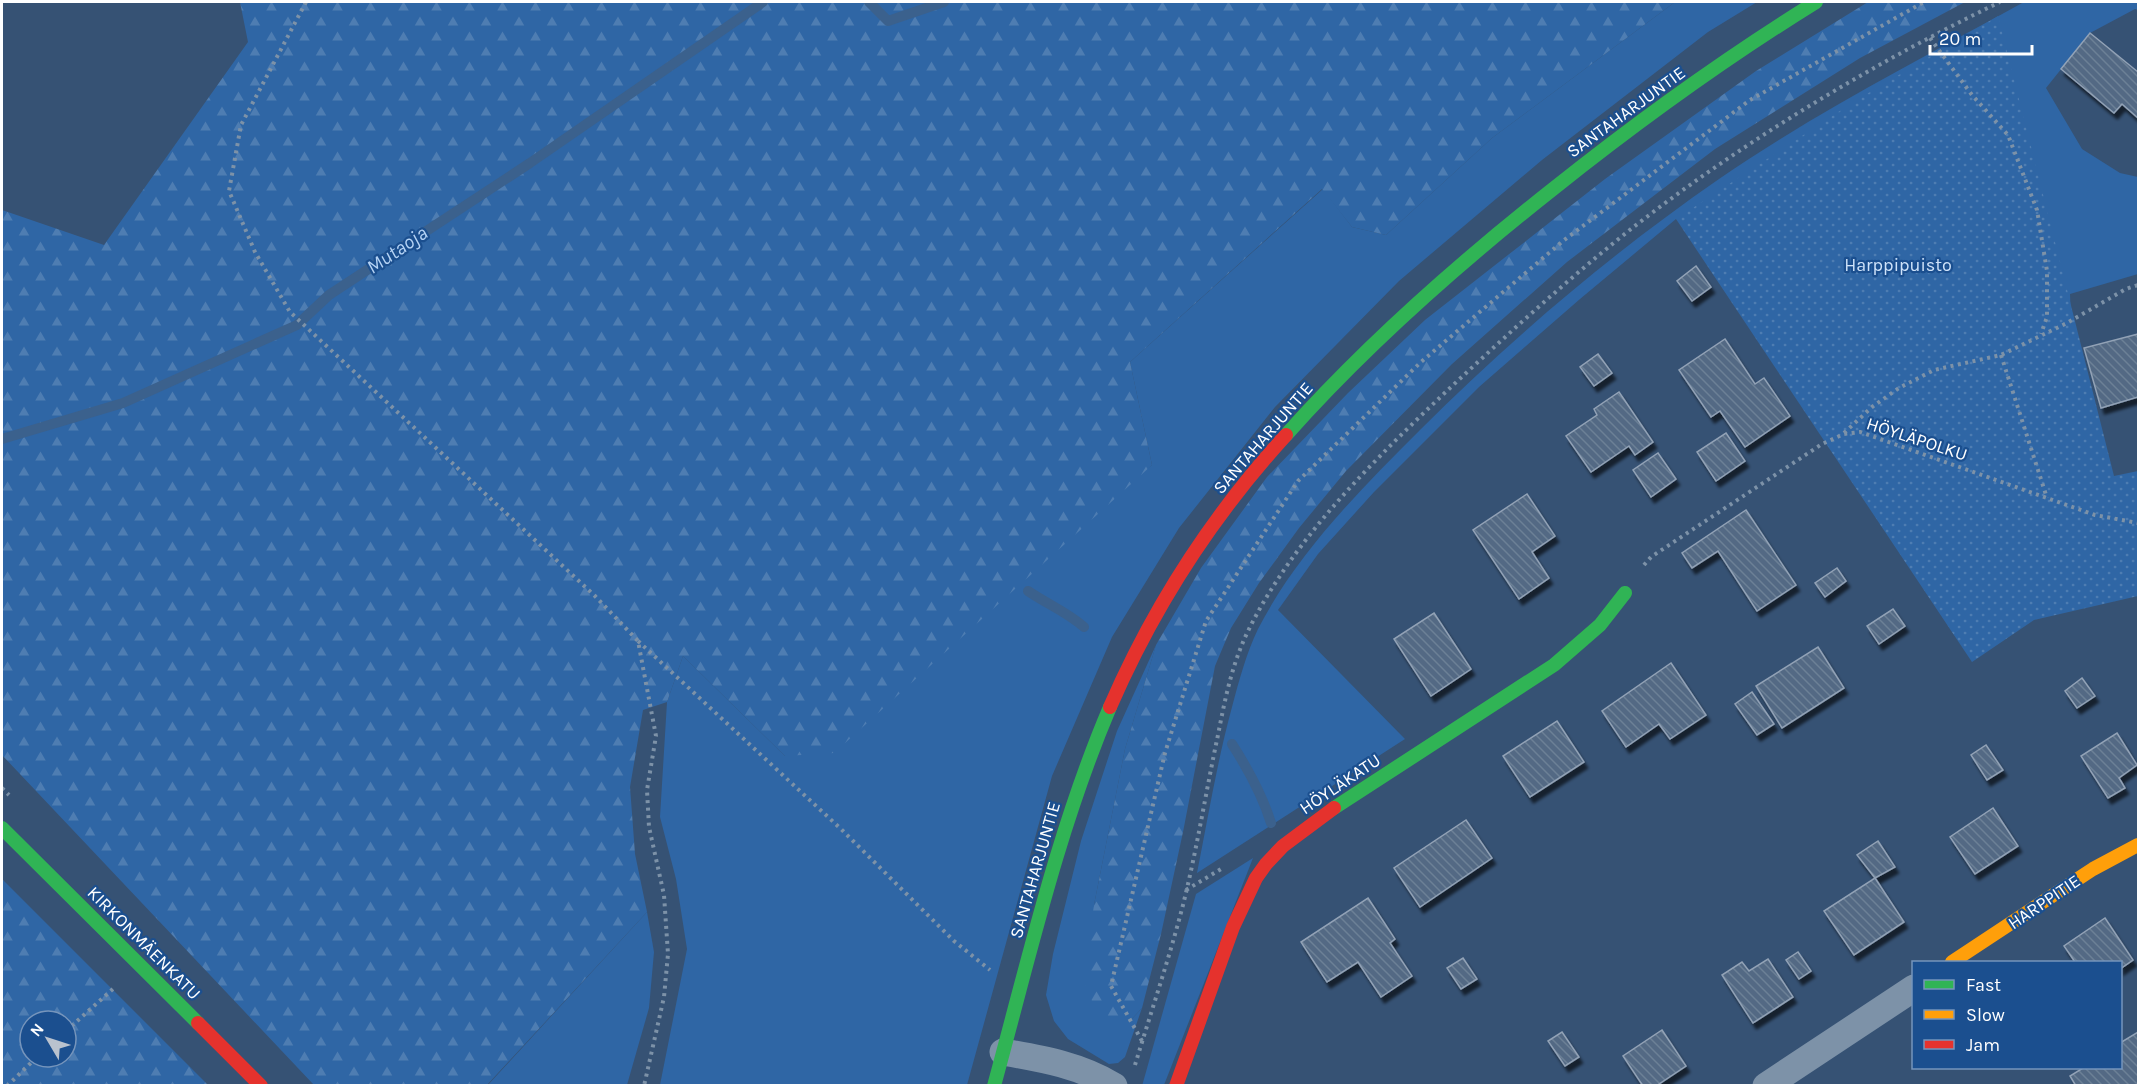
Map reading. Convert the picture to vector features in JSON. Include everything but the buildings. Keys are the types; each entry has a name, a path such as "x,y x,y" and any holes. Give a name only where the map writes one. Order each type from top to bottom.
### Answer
{"main road":[{"name":"SANTAHARJUNTIE","path":"994,1086 1017,995 1076,794 1104,721 1164,600 1192,555 1235,496 1281,441 1338,380 1404,315 1526,210 1655,110 1816,2"},
{"name":"HÖYLÄKATU","path":"1176,1086 1235,922 1258,876 1275,852 1358,791 1545,673 1575,650 1601,624 1625,593"},
{"name":"KIRKONMÄENKATU","path":"2,828 261,1086"},
{"name":"HARPPITIE","path":"1955,961 2086,874 2139,845"}],"street":[{"path":"1766,1086 1912,989"},
{"path":"1003,1052 1065,1064 1123,1080"}],"path":[{"path":"306,2 241,125 230,191 255,252 290,312 595,596 638,641 841,829 954,941 1017,995"},
{"path":"1142,1041 1111,986 1166,753 1206,621 1298,481 1420,363 1563,241 1750,100 1924,2"},
{"path":"1123,1080 1142,1041 1183,905 1229,680 1247,632 1274,586 1334,507 1435,402 1564,284 1632,228 1762,136 1840,87 2000,2"},
{"path":"1930,38 1972,95 2008,135 2037,210 2047,271 2047,317 2041,334"},
{"path":"1844,434 1872,407 1908,383 1934,370 2001,355 2067,323 2126,289 2139,285"},
{"path":"2001,355 2047,498"},
{"name":"HÖYLÄPOLKU","path":"1625,593 1651,557 1771,476 1822,444 1844,434 1860,432 2095,515 2139,523"},
{"path":"638,641 656,736 647,790 649,827 664,895 668,954 664,997 644,1086"},
{"path":"78,1020 140,964"},
{"path":"6,1086 24,1069"}],"green space":[{"path":"240,2 1675,2 1492,138 1386,235 1352,227 1322,189 1130,362 1152,465 834,753 785,756 683,656 667,702 643,710 630,787 635,854 647,912 486,1086 314,1085 2,755 2,210 104,245 248,42"},
{"path":"1675,2 1757,2 1708,32 1542,160 1399,281 1275,407 1179,528 1112,637 1052,776 967,1085 660,1085 687,949 676,879 660,817 667,702 683,656 785,756 1152,465 1130,362 1323,189 1352,227 1386,235 1492,138"},
{"path":"1868,2 1965,2 1860,58 1715,149 1567,262 1452,364 1346,471 1299,528 1259,583 1231,628 1215,666 1183,832 1142,1008 1129,1022 1109,1017 1090,999 1083,978 1094,905 1125,749 1156,645 1201,568 1267,477 1348,393 1425,320 1605,179 1756,71"},
{"path":"2024,2 2138,2 2138,10 2135,9 2090,33 2046,88 2082,149 2120,173 2138,177 2138,274 2070,294 2071,318 1676,219 1479,387 1374,492 1318,554 1278,610 1405,739 1197,873 1217,769 1243,668 1254,638 1291,574 1353,499 1490,362 1564,298 1679,207 1793,131"},
{"name":"Harppipuisto","path":"1998,16 2114,476 2138,471 2138,596 2034,620 1972,662 1676,219 1855,101"},
{"path":"1156,645 1125,749 1094,905 1129,1022 1142,1008 1125,1057 1118,1063 1109,1064 1068,1039 1054,1021 1046,995 1053,954 1081,841 1117,731"},
{"path":"1253,858 1164,1085 1142,1086 1196,894"},
{"path":"2,879 208,1085 2,1085"},
{"path":"647,912 654,952 649,1008 627,1085 487,1086"}],"waterway":[{"name":"Mutaoja","path":"2,439 123,403 297,325 329,295 530,163 763,2"},
{"name":"Mutaoja","path":"869,2 888,21 944,2"},
{"path":"1028,591 1084,627"},
{"path":"1232,744 1254,782 1271,823"}],"traffic: fast":[{"path":"1286,435 1381,337 1518,217 1682,92 1816,2"},
{"path":"1334,808 1554,665 1600,625 1625,593"},
{"path":"994,1086 1060,847 1110,707"},
{"path":"2,828 198,1023"}],"traffic: slow":[{"path":"1954,961 2093,869 2138,845"}],"traffic: jam":[{"path":"1110,707 1145,634 1187,564 1234,497 1286,435"},
{"path":"1176,1086 1233,927 1256,878 1283,846 1334,808"},
{"path":"198,1023 261,1086"}]}
